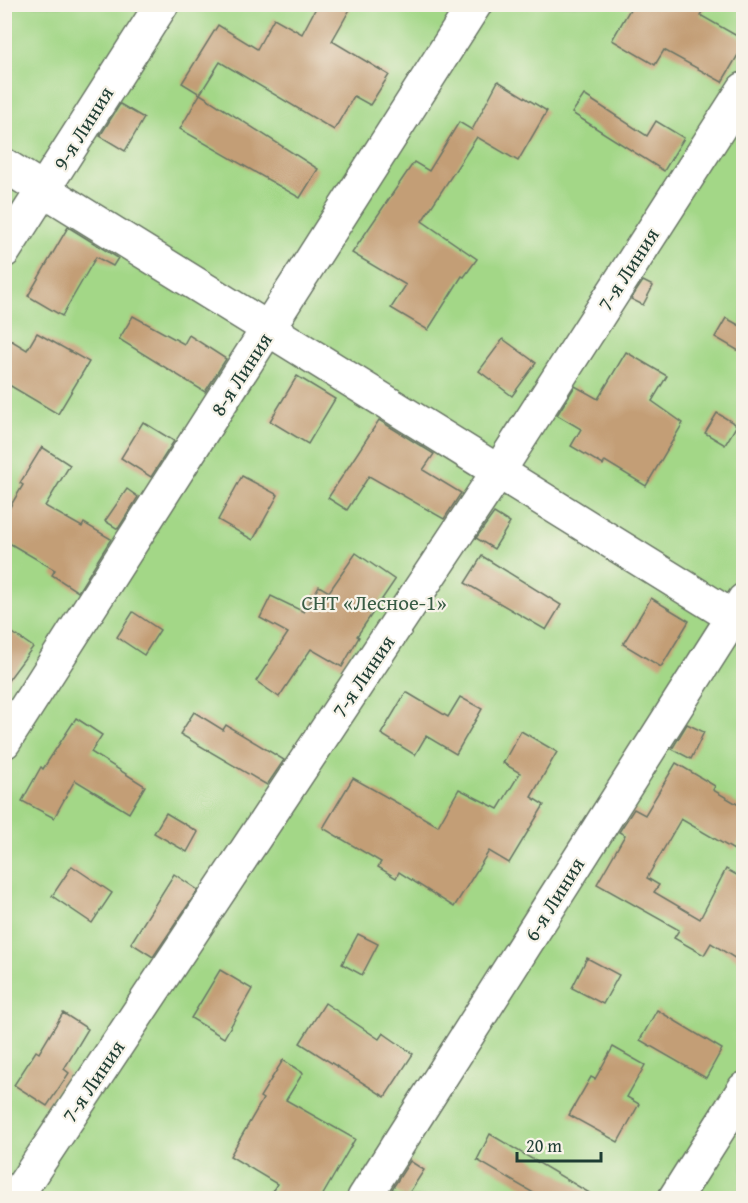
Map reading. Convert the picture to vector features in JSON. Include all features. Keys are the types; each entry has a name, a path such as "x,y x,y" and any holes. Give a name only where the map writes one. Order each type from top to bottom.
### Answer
{"street":[{"name":"9-я Линия","path":"4,251 162,4"},
{"name":"8-я Линия","path":"4,742 476,4"},
{"name":"7-я Линия","path":"15,1198 498,472 744,89"},
{"path":"4,165 498,472 740,614"},
{"name":"6-я Линия","path":"364,1198 740,614"},
{"path":"675,1198 744,1089"}],"green space":[{"name":"СНТ «Лесное-1»","path":"5,5 743,5 743,1198 5,1198"}],"building":[{"path":"318,4 353,4 332,41 389,75 370,105 354,96 334,130 220,62 200,94 182,83 218,25 257,49 274,18 302,34"},
{"path":"633,4 707,4 700,15 744,40 744,45 722,82 664,50 655,65 612,40"},
{"path":"498,81 547,111 518,161 477,137 422,221 477,259 464,277 462,276 428,330 391,308 406,285 352,253 414,162 429,171 459,122 472,130"},
{"path":"200,94 318,169 300,198 180,129"},
{"path":"584,95 647,136 656,121 684,138 664,171 572,113"},
{"path":"120,104 144,118 125,151 100,136"},
{"path":"68,227 118,258 113,266 96,257 62,316 28,296"},
{"path":"643,281 653,286 643,305 631,299"},
{"path":"133,316 184,344 189,335 226,359 205,392 119,339"},
{"path":"726,318 744,328 744,354 715,337"},
{"path":"37,333 89,362 58,414 4,382 4,336 27,350"},
{"path":"503,339 536,363 512,396 479,371"},
{"path":"626,352 667,376 652,401 683,423 646,486 605,461 603,465 571,446 581,429 557,415 575,386 598,399"},
{"path":"297,376 335,399 308,444 270,421"},
{"path":"717,413 737,425 725,445 705,433"},
{"path":"379,420 434,454 423,470 461,493 444,519 369,476 347,510 328,498"},
{"path":"143,422 174,441 151,477 121,458"},
{"path":"42,447 70,465 45,506 82,527 84,523 111,539 78,592 52,575 55,570 4,540 4,517 23,485 20,483"},
{"path":"242,476 278,495 253,540 218,520"},
{"path":"127,489 138,497 118,529 105,521"},
{"path":"494,513 510,523 494,549 476,538"},
{"path":"356,553 395,580 357,636 359,637 342,667 311,649 279,697 256,681 288,633 260,618 271,596 304,612 319,586 329,592"},
{"path":"482,556 561,605 546,630 465,583"},
{"path":"651,598 689,621 661,667 623,644"},
{"path":"133,612 160,630 144,655 117,637"},
{"path":"4,627 33,647 4,686"},
{"path":"406,692 448,717 460,697 482,709 456,754 426,736 415,755 381,734"},
{"path":"194,712 223,730 226,725 284,760 267,785 180,734"},
{"path":"76,718 102,735 91,752 145,786 129,813 75,780 54,818 22,801 41,767 43,769"},
{"path":"687,724 704,732 691,759 672,749"},
{"path":"521,731 557,752 531,797 544,805 509,863 489,851 454,907 399,872 396,878 378,867 381,862 323,828 353,778 438,826 459,789 498,809 520,773 503,763"},
{"path":"676,763 715,786 713,790 744,808 744,834 734,850 681,819 647,878 659,885 654,892 700,919 726,869 744,879 744,964 711,943 704,955 674,938 679,930 597,884 625,835 619,832 634,809 645,815"},
{"path":"166,813 198,832 187,852 154,833"},
{"path":"72,866 112,893 92,923 52,896"},
{"path":"174,874 198,890 153,957 131,943"},
{"path":"358,934 378,944 362,975 342,964"},
{"path":"587,958 619,975 603,1004 572,988"},
{"path":"220,970 252,989 224,1038 191,1018"},
{"path":"325,1003 379,1039 383,1033 413,1054 385,1097 300,1043"},
{"path":"657,1010 722,1049 706,1078 640,1040"},
{"path":"63,1013 88,1029 64,1069 69,1073 47,1106 14,1085 36,1051 39,1053"},
{"path":"613,1047 645,1065 627,1097 639,1104 618,1142 569,1115 591,1077 595,1079"},
{"path":"283,1060 303,1073 286,1100 355,1139 321,1198 268,1198 277,1184 230,1156 263,1099 260,1097"},
{"path":"490,1134 598,1198 542,1198 477,1160"},
{"path":"410,1161 424,1170 406,1198 392,1189"}]}
